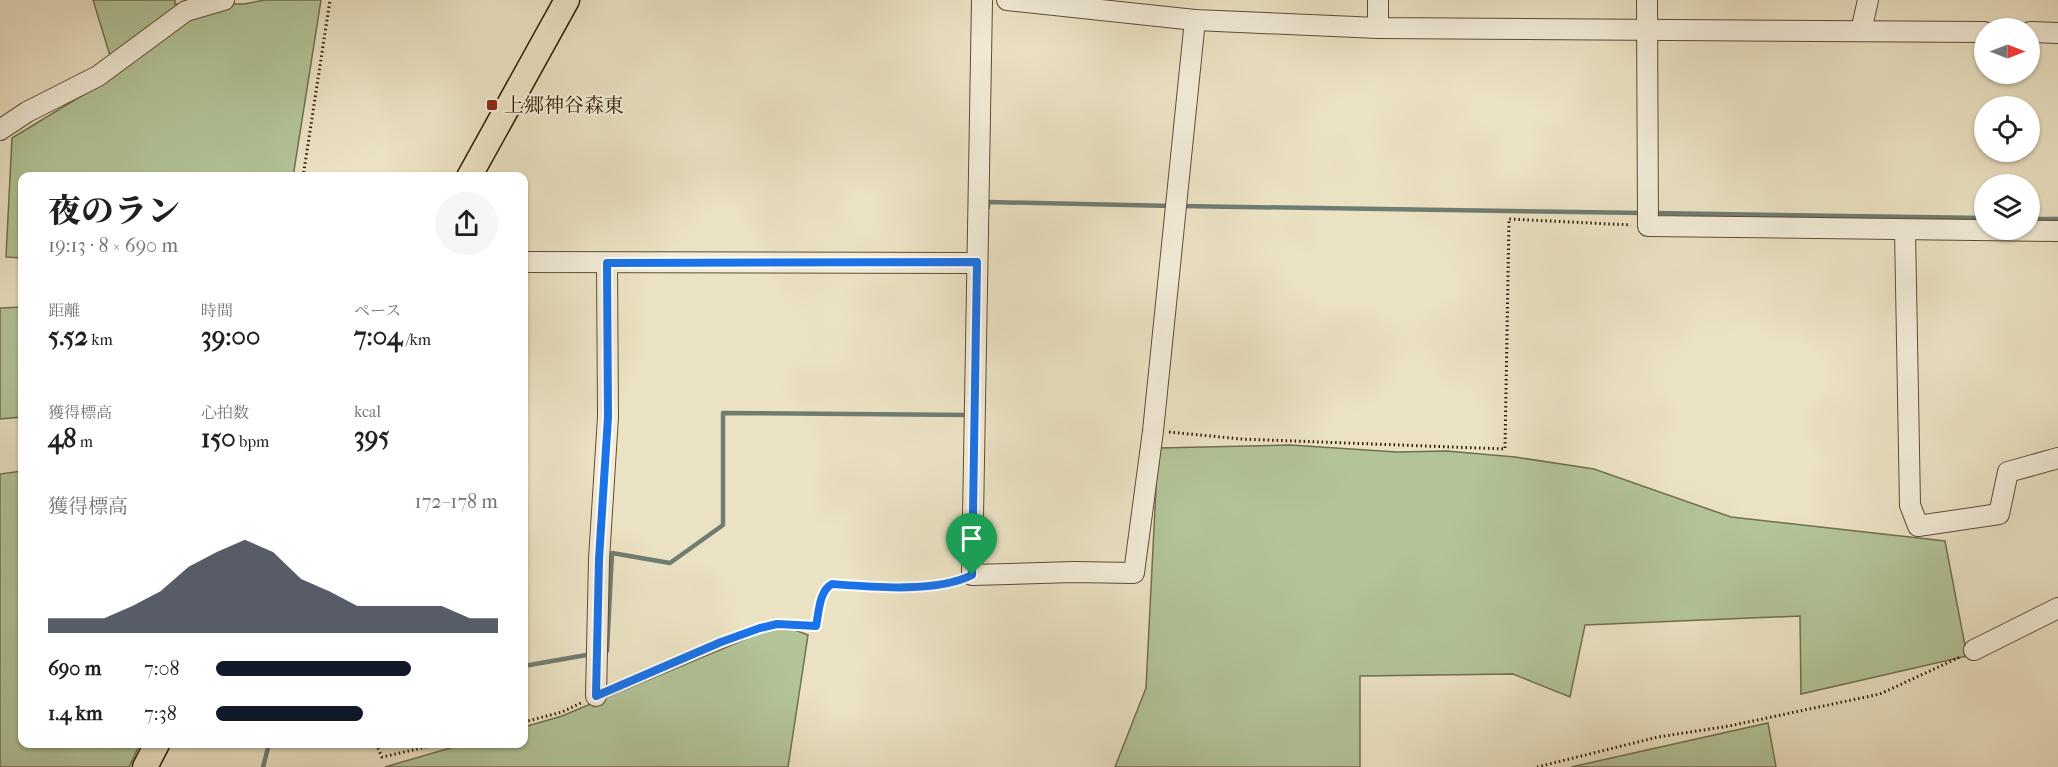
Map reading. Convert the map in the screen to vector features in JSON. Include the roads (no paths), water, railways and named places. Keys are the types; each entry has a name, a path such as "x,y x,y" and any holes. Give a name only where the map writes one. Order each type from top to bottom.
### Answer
{"main road":[{"path":"472,172 567,0"},
{"path":"145,767 155,748"}],"street":[{"path":"0,130 27,112 98,76 186,11 224,0"},
{"path":"982,0 972,575 1134,573 1152,431 1195,20"},
{"path":"1007,0 1195,20 1378,28 1974,32"},
{"path":"1378,0 1378,28"},
{"path":"1647,0 1648,226 2058,231"},
{"path":"1862,31 1868,0"},
{"path":"2040,33 2058,33"},
{"path":"1905,230 1910,505 1918,526 1999,514 2008,472 2058,458"},
{"path":"528,262 977,262"},
{"path":"596,696 599,559 608,417 607,263"},
{"path":"1974,650 2058,608"}],"waterway":[{"path":"988,207 988,202 1172,206"},
{"path":"1181,206 1643,213"},
{"path":"1652,213 1974,218"},
{"path":"2040,219 2058,219"},
{"path":"603,652 607,651 612,553 670,563 723,525 723,413 970,415"},
{"path":"528,665 592,654"},
{"path":"263,767 268,748"}],"place":[{"name":"上郷神谷森東","path":"492,105"}]}
